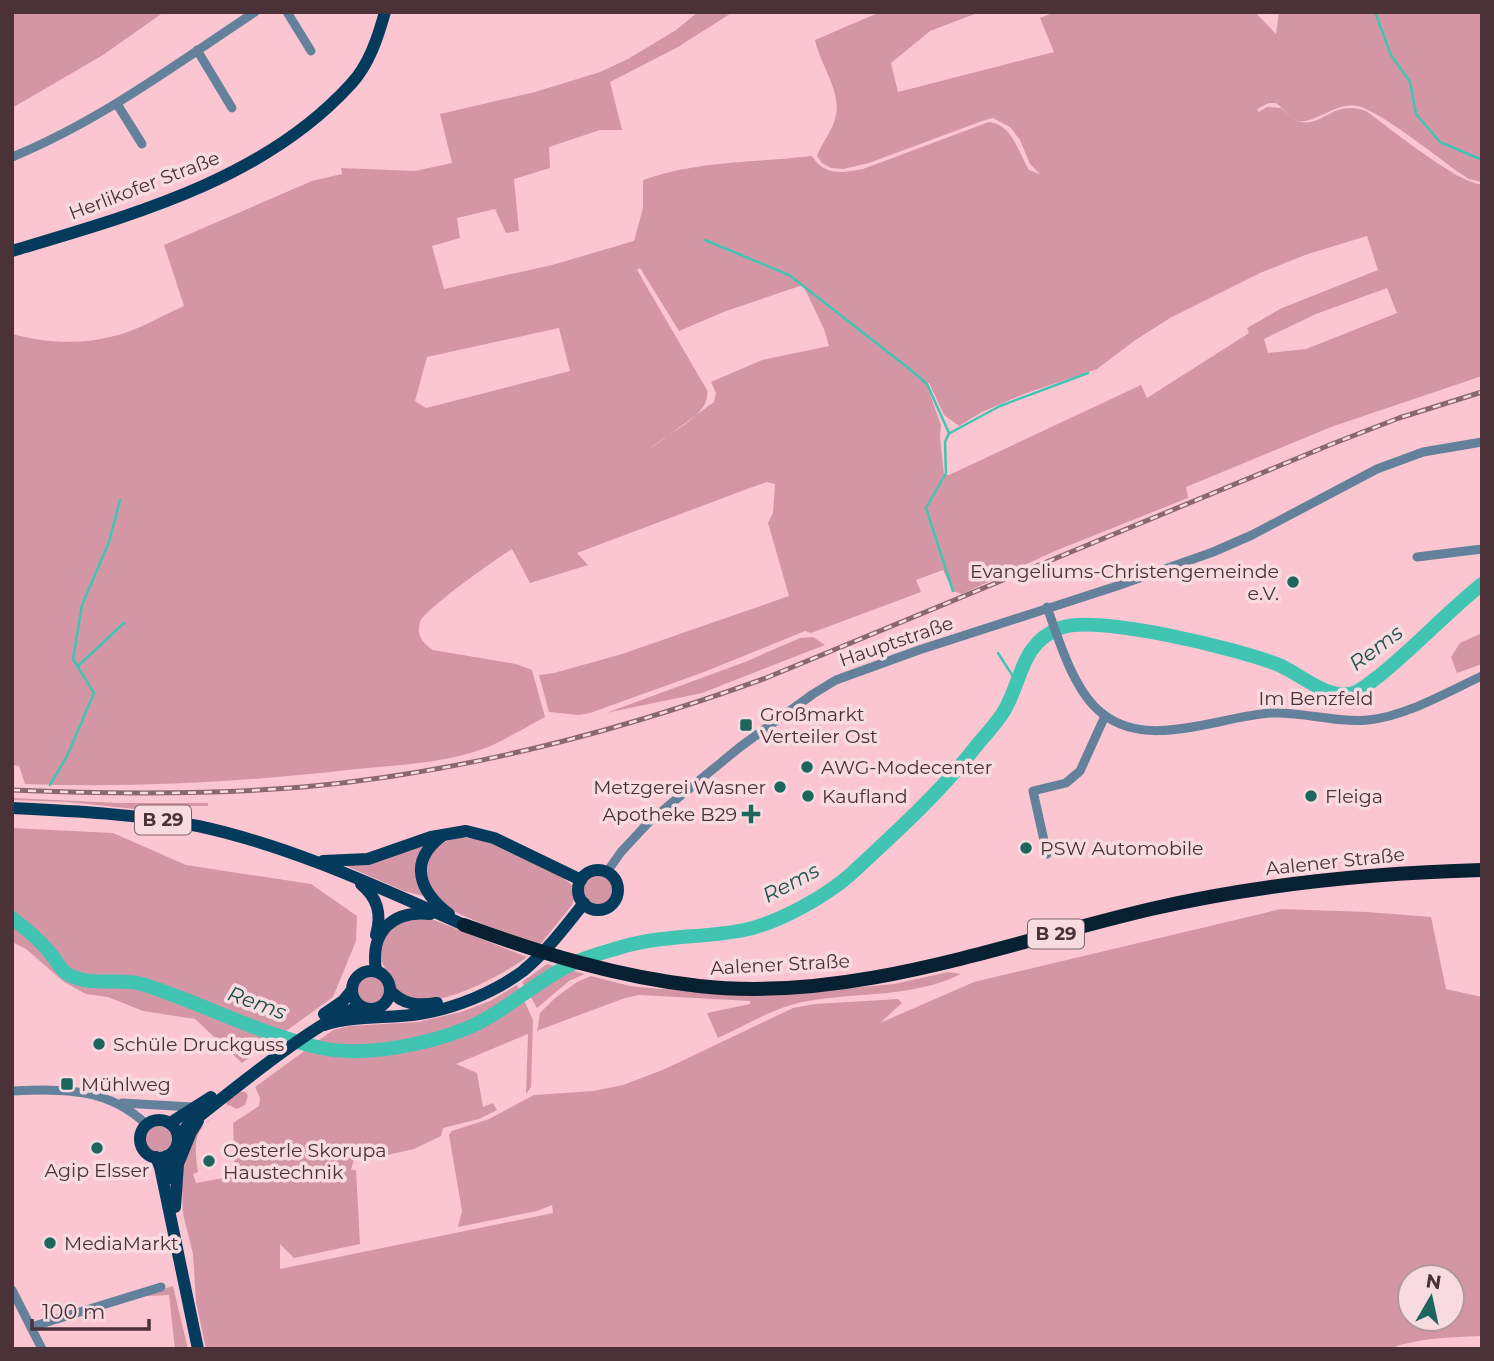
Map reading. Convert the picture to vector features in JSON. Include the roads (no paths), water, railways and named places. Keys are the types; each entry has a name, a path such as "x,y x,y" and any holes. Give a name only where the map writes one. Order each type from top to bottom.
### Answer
{"highway":[{"name":"Aalener Straße","path":"464,925 561,959 630,975 700,986 764,988 828,984 897,973 1213,895 1352,877 1482,870"}],"main road":[{"name":"Herlikofer Straße","path":"12,251 75,232 205,186 270,152 352,83 372,52 385,12"},
{"name":"Aalener Straße","path":"12,808 154,818 245,838 352,877 464,925"},
{"path":"309,860 346,862 368,859 413,842 466,831 484,834 581,880"},
{"path":"444,834 427,849 422,859 421,880 432,899 464,925"},
{"path":"590,872 607,872 618,888 615,901 606,908 594,909 584,903 579,892 581,880 590,872"},
{"path":"317,1026 352,990 368,960 379,915 373,897 352,877"},
{"path":"317,1026 346,1018 408,1015 473,998 523,970 540,955 584,903"},
{"path":"379,1007 388,999 390,990 388,982 376,970 376,953 382,932 398,916 413,913 443,916"},
{"path":"390,990 401,1000 412,1004 442,1003 482,988 540,955"},
{"path":"360,974 372,971 382,974"},
{"path":"352,990 355,1000 362,1007"},
{"path":"170,1123 201,1109 274,1055 340,1013 362,1007 438,1009"},
{"path":"178,1138 201,1109"},
{"path":"198,1349 186,1292 176,1207 178,1164 201,1109"},
{"path":"158,1120 170,1123 176,1129 176,1149 161,1157 146,1153 141,1143 141,1133 147,1125 158,1120"},
{"path":"161,1157 176,1207"},
{"path":"161,1157 160,1167 183,1270"}],"street":[{"path":"12,157 47,143 117,104 255,12"},
{"path":"287,12 311,51"},
{"path":"197,50 232,108"},
{"path":"117,104 142,144"},
{"name":"Hauptstraße","path":"607,872 648,823 740,747 824,687 849,674 1213,552 1252,535 1377,469 1423,452 1482,442"},
{"path":"1417,557 1482,548"},
{"name":"Im Benzfeld","path":"1047,607 1076,680 1084,693 1104,716 1132,727 1148,729 1211,725 1272,713 1339,720 1370,720 1404,710 1482,676"},
{"path":"1047,854 1033,791 1066,783 1080,771 1104,716"},
{"path":"12,1091 82,1092 117,1102 201,1109"},
{"path":"117,1102 147,1125"},
{"path":"31,1327 161,1287"},
{"path":"12,1290 42,1349"}],"waterway":[{"path":"1375,12 1391,55 1410,82 1416,114 1440,142 1482,160"},
{"path":"705,240 789,275 927,384 949,433 945,442 946,473 926,508 953,591"},
{"path":"950,433 1000,406 1088,373"},
{"path":"50,785 67,756 94,693 73,659 82,605 109,542 120,500"},
{"name":"Rems","path":"12,918 42,943 64,971 84,980 142,984 275,1035 321,1048 356,1051 413,1044 449,1035 480,1022 561,969 588,957 640,942 729,933 757,927 800,908 828,891 851,874 948,780 1001,715 1024,664 1037,643 1060,628 1078,625 1104,626 1168,635 1260,658 1279,665 1322,689 1350,694 1379,676 1482,584"},
{"path":"78,666 124,623"},
{"path":"998,653 1016,681"}],"railway":[{"path":"12,790 158,793 303,787 421,772 596,733 766,678 1332,444 1399,418 1482,392"}],"place":[{"name":"Evangeliums-Christengemeinde e.V.","path":"1293,582"},
{"name":"Großmarkt Verteiler Ost","path":"746,725"},
{"name":"AWG-Modecenter","path":"807,767"},
{"name":"Metzgerei Wasner","path":"780,787"},
{"name":"Kaufland","path":"808,796"},
{"name":"Fleiga","path":"1311,796"},
{"name":"Apotheke B29","path":"751,814"},
{"name":"PSW Automobile","path":"1026,848"},
{"name":"Schüle Druckguss","path":"99,1044"},
{"name":"Mühlweg","path":"67,1084"},
{"name":"Agip Elsser","path":"97,1148"},
{"name":"Oesterle Skorupa Haustechnik","path":"209,1161"},
{"name":"MediaMarkt","path":"50,1243"}]}
